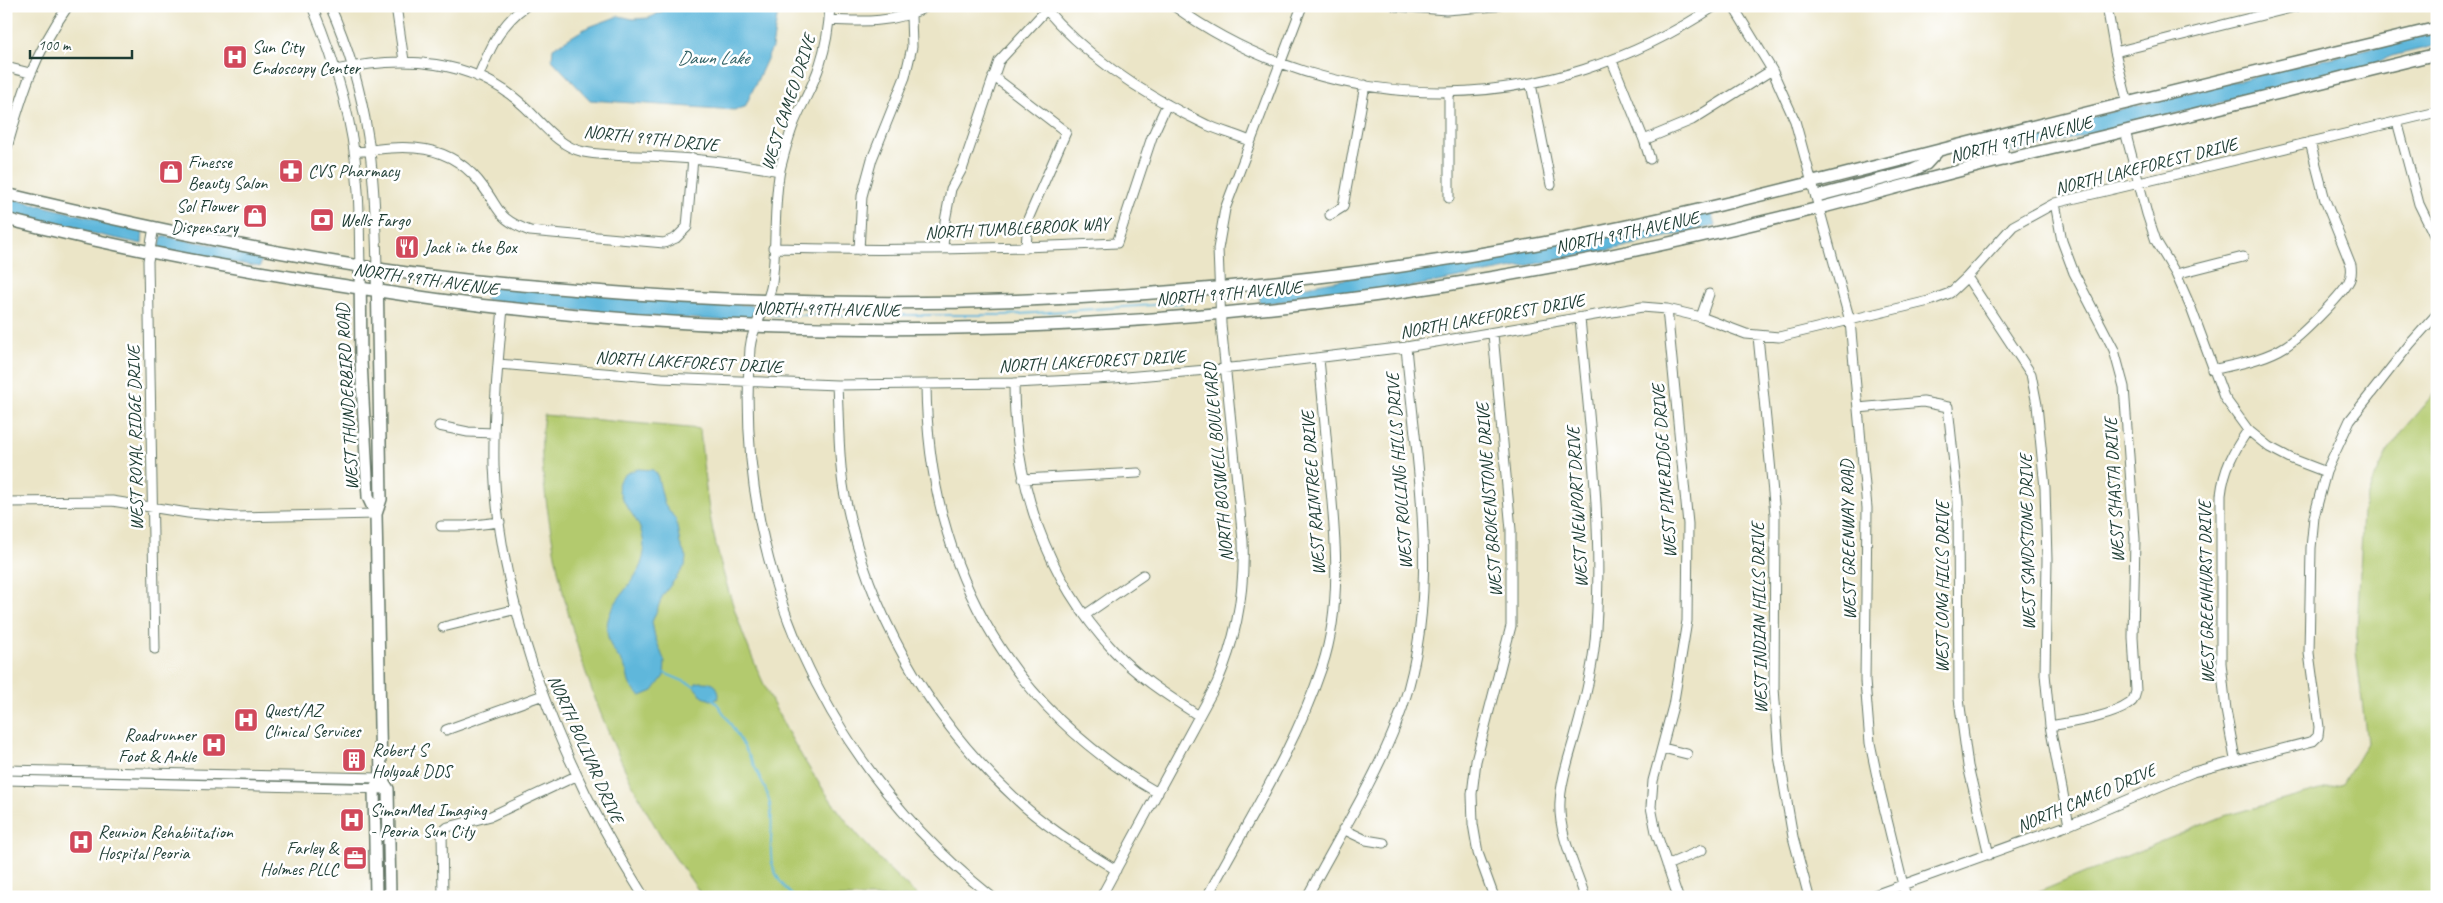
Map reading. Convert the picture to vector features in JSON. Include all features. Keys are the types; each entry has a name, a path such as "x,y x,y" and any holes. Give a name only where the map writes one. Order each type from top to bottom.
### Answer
{"main road":[{"name":"NORTH 99TH AVENUE","path":"6,194 377,280 506,284 673,298 859,304 1028,301 1219,287 1370,270 1532,245 1813,183 1998,135 2437,28"},
{"name":"NORTH 99TH AVENUE","path":"6,219 149,253 360,277 503,308 574,315 756,326 870,328 1034,326 1221,313 1311,303 1493,277 1609,255 1820,208 2004,160 2437,54"},
{"path":"1998,135 2004,160"},
{"name":"NORTH 99TH AVENUE","path":"1816,196 1909,172 1926,164 1937,152"},
{"name":"WEST THUNDERBIRD ROAD","path":"360,277 368,497 376,514"},
{"name":"WEST THUNDERBIRD ROAD","path":"377,280 380,498 376,514 381,778"},
{"path":"376,897 374,789 381,778 388,789 390,897"},
{"path":"376,864 382,881 383,897"}],"street":[{"path":"6,151 30,73 47,35 68,6"},
{"path":"312,6 336,70 348,114 358,197 360,277"},
{"path":"330,6 353,66 372,150 376,197 377,280"},
{"path":"396,6 404,61"},
{"path":"478,77 497,35 526,6"},
{"name":"WEST CAMEO DRIVE","path":"749,383 750,346 772,282 774,216 780,171 794,122 821,64 830,20 830,6"},
{"path":"830,20 882,20 911,16 928,6"},
{"path":"1174,6 1202,26 1244,49 1280,63 1365,85 1393,90 1449,92 1531,84 1573,74 1612,61 1670,35 1715,6"},
{"name":"NORTH BOSWELL BOULEVARD","path":"1101,897 1217,682 1233,638 1241,605 1244,572 1241,523 1225,369 1218,249 1225,209 1302,6"},
{"path":"1395,6 1446,10 1497,6"},
{"name":"WEST GREENWAY ROAD","path":"1733,6 1772,70 1796,121 1850,321 1867,508 1865,681 1870,743 1906,897"},
{"path":"2107,6 2115,52 2128,104"},
{"path":"2115,52 2279,8 2298,6"},
{"path":"943,248 945,220 951,189 963,167 999,61 1044,8 1092,53 1128,80 1167,104 1208,125 1250,141"},
{"path":"859,250 862,196 872,160 905,77 912,47 911,16"},
{"name":"NORTH 99TH DRIVE","path":"336,70 353,66 404,61 434,64 478,77 504,90 557,139 583,152 693,158 780,171"},
{"path":"1612,61 1650,159"},
{"path":"6,67 30,73"},
{"path":"1644,140 1692,120 1772,70"},
{"path":"993,76 1066,132 1028,219 1026,248"},
{"path":"1531,84 1551,184"},
{"path":"1330,215 1343,207 1365,85"},
{"path":"1449,92 1449,198"},
{"name":"NORTH TUMBLEBROOK WAY","path":"773,248 859,250 1026,248 1117,243 1152,137 1167,104"},
{"name":"NORTH LAKEFOREST DRIVE","path":"498,364 662,378 749,383 926,385 1014,383 1225,369 1319,359 1493,334 1642,307 1667,309 1701,317 1734,330 1758,336 1786,336 1929,301 1950,293 1968,277 2013,226 2055,203 2139,185 2437,112"},
{"path":"2397,122 2420,204 2437,241"},
{"path":"2125,131 2156,241 2176,274 2224,397 2248,430 2269,447 2292,459 2326,472 2350,420 2410,344 2437,314"},
{"path":"2212,370 2262,357 2286,346 2304,332 2348,284 2352,273 2351,265 2325,200 2310,142"},
{"path":"354,152 415,147 435,151 455,159 478,180 502,217 510,224 530,231 664,243 676,238 687,227 693,158"},
{"name":"WEST SHASTA DRIVE","path":"2050,726 2094,718 2128,705 2134,700 2136,691 2133,637 2135,540 2124,387 2114,350 2074,274 2062,241 2055,203"},
{"name":"WEST ROYAL RIDGE DRIVE","path":"154,227 149,253 155,649"},
{"path":"2176,274 2243,257"},
{"name":"WEST SANDSTONE DRIVE","path":"1968,277 2031,374 2037,404 2045,488 2047,560 2045,674 2050,726 2069,825"},
{"path":"1701,317 1709,294"},
{"name":"NORTH BOLIVAR DRIVE","path":"503,308 494,433 494,468 500,522 517,609 543,695 576,776 599,823 644,897"},
{"name":"WEST PINERIDGE DRIVE","path":"1667,309 1688,524 1687,621 1663,748 1653,781 1651,808 1656,832 1678,897"},
{"name":"WEST NEWPORT DRIVE","path":"1580,318 1597,506 1599,568 1596,630 1590,679 1564,775 1560,803 1564,836 1584,896"},
{"name":"WEST BROKENSTONE DRIVE","path":"1493,334 1511,530 1511,626 1476,761 1472,794 1473,824 1478,853 1494,897"},
{"name":"WEST INDIAN HILLS DRIVE","path":"1758,336 1775,514 1774,688 1779,756 1793,837 1809,897"},
{"name":"WEST ROLLING HILLS DRIVE","path":"1308,897 1375,771 1396,724 1418,643 1424,556 1406,347"},
{"name":"WEST RAINTREE DRIVE","path":"1207,897 1297,731 1322,666 1331,626 1336,578 1336,539 1319,359"},
{"path":"749,383 752,473 764,541 779,595 799,648 822,697 849,743 888,796 922,834 964,875 992,897"},
{"path":"1014,383 1015,432 1023,479 1044,545 1062,581 1085,615 1115,652 1145,678 1199,716"},
{"path":"837,385 844,490 854,535 877,604 920,687 959,740 1015,798 1077,846 1116,870"},
{"path":"926,385 930,463 937,498 957,564 983,622 998,646 1030,688 1060,720 1111,762 1158,793"},
{"name":"WEST LONG HILLS DRIVE","path":"1858,408 1923,402 1948,407 1958,502 1959,699 1968,766 1989,855"},
{"path":"439,426 468,432 494,433"},
{"name":"WEST GREENHURST DRIVE","path":"2235,759 2226,710 2221,663 2221,495 2224,474 2230,456 2248,430"},
{"name":"NORTH CAMEO DRIVE","path":"1869,897 2069,825 2169,781 2235,759 2313,741 2318,736 2319,727 2309,653 2311,548 2314,517 2326,472"},
{"path":"1023,479 1138,473"},
{"path":"6,502 112,501 235,517 376,514"},
{"path":"441,526 466,526 500,522"},
{"path":"1085,615 1143,575"},
{"path":"443,627 517,609"},
{"path":"446,730 543,695"},
{"path":"1663,748 1686,754"},
{"path":"6,770 381,778"},
{"path":"104,772 104,782"},
{"path":"147,773 148,784"},
{"path":"443,897 442,832 448,827 491,816 576,776"},
{"path":"287,777 287,787"},
{"path":"327,778 327,788"},
{"path":"6,780 388,789"},
{"path":"1343,829 1366,840 1384,843"},
{"path":"1667,865 1702,850"}],"green space":[{"path":"2437,390 2437,897 2022,897 2041,891 2224,816 2343,784 2367,743 2356,651 2363,511 2372,484 2387,453 2406,426"},
{"path":"544,415 700,429 710,516 716,545 747,643 767,691 790,737 848,823 882,861 919,897 703,897 664,841 624,768 592,692 579,653 568,613 551,532 542,459"}],"water":[{"name":"Dawn Lake","path":"672,6 779,6 772,48 745,107 734,110 590,100 552,60 553,48 586,28 619,16 633,19 649,18"},
{"path":"2431,33 2434,46 2392,56 2360,69 2013,153 2009,140 2118,110"},
{"path":"6,197 143,230 142,244 6,215"},
{"path":"1711,212 1715,226 1601,252 1415,286 1260,304 1259,292 1301,287"},
{"path":"162,236 263,253 260,267 161,250 159,248"},
{"path":"487,285 751,305 756,308 749,322 609,314 485,300"},
{"path":"638,469 653,470 657,474 664,503 676,520 680,544 686,557 685,566 663,595 652,622 655,637 665,662 664,676 653,691 641,696 632,688 626,669 610,645 607,628 609,616 636,575 644,552 640,529 624,502 618,487 620,480 626,474"},
{"path":"708,682 716,686 719,695 718,699 711,700 703,697 694,687 696,683"}],"waterway":[{"path":"770,315 1005,315 1182,303"},
{"path":"664,673 695,686"},
{"path":"713,699 736,732 766,791 771,814 772,861 775,872 782,884 794,897"}],"place":[{"name":"Sun City Endoscopy Center","path":"235,57"},
{"name":"CVS Pharmacy","path":"291,171"},
{"name":"Finesse Beauty Salon","path":"171,172"},
{"name":"Sol Flower Dispensary","path":"255,216"},
{"name":"Wells Fargo","path":"322,220"},
{"name":"Jack in the Box","path":"407,247"},
{"name":"Quest/AZ Clinical Services","path":"246,720"},
{"name":"Roadrunner Foot & Ankle","path":"214,745"},
{"name":"Robert S Holyoak DDS","path":"354,760"},
{"name":"SimonMed Imaging - Peoria Sun City","path":"352,820"},
{"name":"Reunion Rehabiitation Hospital Peoria","path":"81,842"},
{"name":"Farley & Holmes PLLC","path":"355,858"}]}
